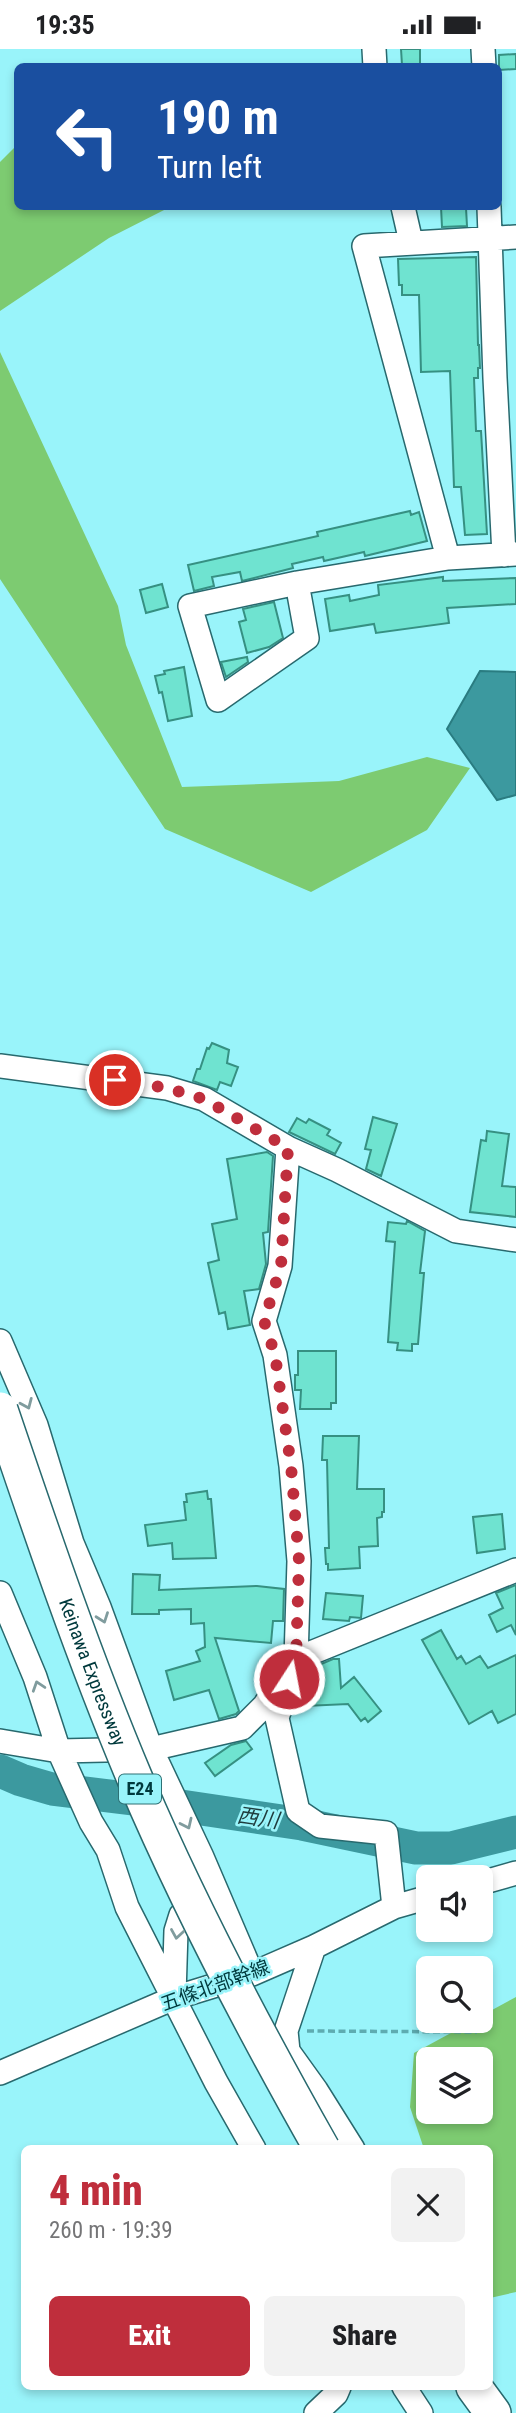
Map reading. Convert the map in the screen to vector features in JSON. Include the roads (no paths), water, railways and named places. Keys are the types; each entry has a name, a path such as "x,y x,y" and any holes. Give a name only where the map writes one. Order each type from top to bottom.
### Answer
{"highway":[{"name":"Keinawa Expressway","path":"0,1410 75,1628 135,1780 196,1912 320,2145"},
{"path":"476,2390 493,2413"}],"street":[{"path":"404,210 411,242"},
{"path":"297,583 306,638 218,700 190,606 297,583 448,558 510,555 489,210"},
{"path":"448,558 364,246 516,237"},
{"path":"0,1066 167,1088 204,1099 288,1148 456,1231 516,1240"},
{"path":"288,1148 281,1266 264,1321 275,1355 291,1466 299,1561 296,1659 277,1718 298,1811 320,1826 386,1833 394,1907"},
{"path":"0,1341 36,1425 72,1543 99,1607 151,1748 215,1886 252,1974"},
{"path":"0,1741 59,1751 151,1748 242,1728 264,1706 296,1659 516,1570"},
{"path":"0,1593 35,1677 59,1751 91,1822 108,1850 127,1907 216,2082 252,2145"},
{"path":"493,1880 516,1873"},
{"path":"174,1998 176,1931 181,1916 215,1886"},
{"name":"五條北部幹線","path":"0,2073 174,1998 252,1974 394,1907 416,1901"},
{"path":"314,1947 286,2031 288,2051 350,2145"},
{"path":"316,2413 338,2390"},
{"path":"406,2390 421,2413"}],"water":[{"path":"480,671 516,672 516,795 497,800 447,729"}],"waterway":[{"name":"西川","path":"0,1771 52,1789 302,1824 416,1848 451,1848 516,1832"}]}
